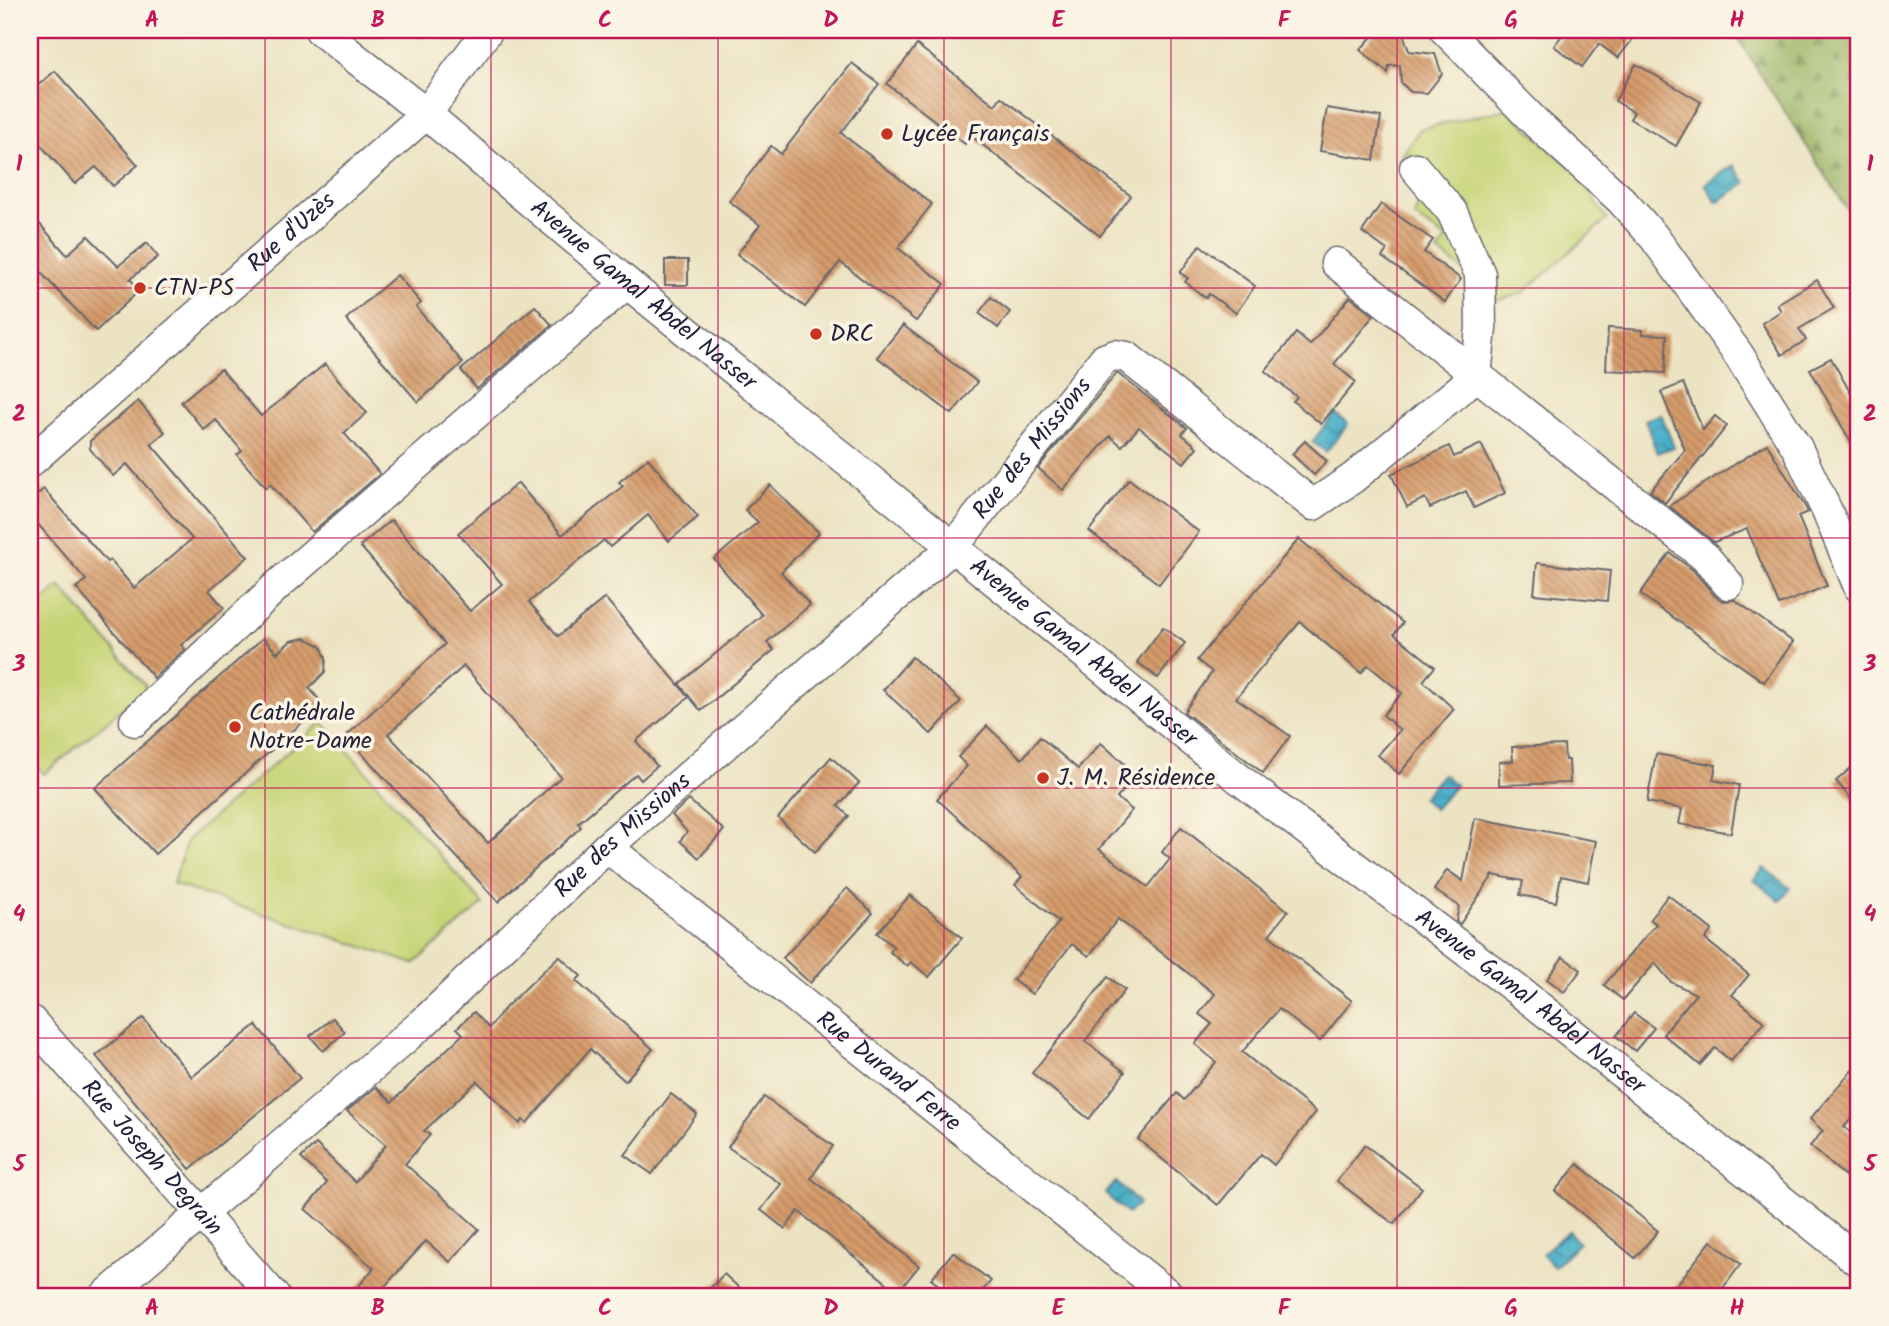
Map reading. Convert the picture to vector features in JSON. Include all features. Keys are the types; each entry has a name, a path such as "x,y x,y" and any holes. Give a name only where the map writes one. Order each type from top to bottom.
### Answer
{"street":[{"name":"Avenue Gamal Abdel Nasser","path":"320,30 426,114 626,283 1227,769 1524,995 1859,1262"},
{"name":"Rue d'Uzès","path":"30,462 426,114 488,30"},
{"path":"1445,30 1536,124 1621,200 1654,237 1738,354 1797,448 1859,587"},
{"path":"1415,168 1452,212 1480,274 1481,328 1476,376"},
{"path":"1336,263 1705,557 1728,584"},
{"path":"135,720 281,583 626,283"},
{"name":"Rue des Missions","path":"105,1296 424,1022 607,847 953,548 1104,359 1115,355 1127,357 1313,505 1353,478 1476,376"},
{"name":"Rue Durand Ferre","path":"607,847 1170,1296"},
{"name":"Rue Joseph Degrain","path":"30,1020 274,1296"}],"green space":[{"path":"1732,30 1859,30 1859,227"},
{"path":"1507,109 1576,172 1607,219 1523,293 1477,306 1467,273 1438,252 1446,239 1414,216 1424,191 1398,162 1420,129"},
{"path":"60,586 147,688 44,774 30,758 30,679 42,668 30,653 30,612"},
{"path":"322,722 483,904 414,964 173,884 187,840"}],"water":[{"path":"1734,165 1746,183 1717,202 1705,184"},
{"path":"1335,413 1348,424 1326,452 1312,442"},
{"path":"1661,414 1674,447 1657,453 1645,420"},
{"path":"1443,774 1456,785 1434,809 1422,798"},
{"path":"1764,868 1790,888 1780,901 1754,880"},
{"path":"1116,1182 1139,1203 1128,1214 1105,1194"},
{"path":"1568,1231 1579,1243 1554,1267 1542,1254"}],"building":[{"path":"1378,30 1402,30 1409,51 1435,54 1442,74 1427,93 1411,92 1401,83 1400,65 1389,66 1388,73 1360,50"},
{"path":"1566,30 1640,30 1618,58 1599,44 1582,67 1554,46"},
{"path":"917,45 995,105 1001,97 1131,196 1100,236 971,136 965,144 887,84"},
{"path":"852,63 879,84 841,133 932,204 898,248 945,284 916,321 840,262 805,307 737,254 760,225 729,201 771,146 781,154"},
{"path":"1636,64 1701,102 1676,146 1630,119 1634,112 1615,101"},
{"path":"55,71 138,165 113,186 96,167 75,184 30,133 30,92"},
{"path":"1327,108 1381,117 1374,160 1320,151"},
{"path":"1381,204 1433,240 1424,252 1461,279 1445,302 1382,257 1387,250 1362,232"},
{"path":"30,213 67,255 88,236 118,266 147,243 158,257 130,279 140,290 96,331 45,277 30,257"},
{"path":"1200,245 1255,286 1236,313 1209,294 1206,298 1185,282 1188,278 1180,273"},
{"path":"665,260 688,260 688,285 665,285"},
{"path":"397,275 421,303 416,307 463,363 418,402 346,319"},
{"path":"1817,280 1834,308 1799,329 1806,340 1782,355 1762,323 1781,311 1777,304"},
{"path":"991,297 1010,312 998,328 979,313"},
{"path":"1350,297 1374,315 1334,364 1356,382 1321,424 1293,401 1297,397 1265,371 1296,333 1310,345"},
{"path":"535,306 552,325 477,389 461,370"},
{"path":"903,325 977,382 952,414 877,357"},
{"path":"1608,328 1643,330 1643,334 1667,335 1665,373 1606,370"},
{"path":"1831,358 1859,408 1859,457 1810,369"},
{"path":"325,364 367,413 344,433 380,474 312,532 270,484 266,488 237,455 242,451 216,420 204,430 181,402 221,369 261,416"},
{"path":"1117,373 1187,428 1182,434 1197,447 1184,463 1139,427 1122,446 1110,436 1063,490 1038,468"},
{"path":"1683,383 1703,430 1715,416 1727,426 1665,503 1650,491 1685,450 1661,392"},
{"path":"138,401 165,432 151,444 248,557 209,590 224,608 181,645 185,649 154,678 76,588 86,580 30,515 30,500 44,489 107,562 110,560 134,588 192,539 127,464 113,476 90,449 90,441"},
{"path":"1305,441 1327,461 1314,475 1292,454"},
{"path":"1481,444 1505,493 1474,508 1466,491 1430,508 1425,498 1407,507 1391,474 1449,446 1454,457"},
{"path":"1767,444 1808,512 1798,516 1827,586 1779,605 1747,529 1714,542 1669,506"},
{"path":"648,458 698,517 669,541 648,515 610,547 604,540 529,602 558,636 605,598 689,697 636,741 657,766 641,780 636,774 578,823 581,827 498,902 346,736 445,644 360,546 391,520 470,611 502,584 458,533 518,483 562,535 623,486 619,482","holes":["464,666 561,777 488,843 388,734"]},
{"path":"1129,479 1199,532 1159,584 1089,531"},
{"path":"770,485 819,533 781,572 810,605 767,642 774,650 701,711 679,684 762,615 714,559 758,522 745,510"},
{"path":"1299,539 1403,623 1394,634 1435,667 1423,681 1454,709 1399,774 1378,755 1400,730 1383,715 1402,693 1368,665 1361,673 1300,622 1236,698 1290,736 1263,773 1184,712 1212,672 1197,660"},
{"path":"1670,553 1693,570 1715,596 1723,601 1735,600 1793,642 1764,682 1640,594"},
{"path":"1537,563 1610,571 1607,601 1534,594"},
{"path":"1163,627 1185,643 1158,678 1137,662"},
{"path":"263,638 277,653 291,641 305,638 321,646 326,658 325,672 309,688 323,704 155,854 95,788"},
{"path":"912,657 961,701 931,734 883,690"},
{"path":"987,726 1022,759 1040,737 1078,769 1101,743 1137,775 1117,798 1132,810 1099,849 1148,887 1170,859 1162,852 1181,827 1288,911 1269,935 1352,1001 1320,1041 1279,1009 1242,1052 1316,1112 1274,1165 1261,1154 1218,1205 1138,1139 1177,1093 1184,1100 1216,1062 1195,1044 1212,1024 1199,1014 1215,994 1118,919 1089,956 1072,944 1032,994 1013,980 1059,922 1015,885 1022,877 937,799 967,766 958,757"},
{"path":"1564,745 1565,760 1569,760 1570,783 1499,785 1499,762 1513,761 1512,747"},
{"path":"1656,754 1716,765 1713,780 1739,785 1731,833 1679,824 1682,809 1647,802"},
{"path":"831,757 859,783 838,806 849,816 815,852 778,818"},
{"path":"1859,761 1859,808 1836,781"},
{"path":"689,800 724,830 699,858 680,841 687,832 672,815"},
{"path":"1475,818 1596,841 1588,882 1561,876 1556,902 1520,895 1523,881 1493,875 1460,924 1456,921 1459,906 1434,890 1447,870 1463,881"},
{"path":"847,888 873,913 810,983 783,958"},
{"path":"910,895 962,938 929,977 911,962 907,966 890,952 894,947 877,933"},
{"path":"1668,895 1712,930 1705,939 1749,975 1732,995 1764,1022 1731,1061 1715,1048 1700,1065 1663,1034 1696,994 1671,982 1655,963 1623,1000 1604,985 1656,924 1650,919"},
{"path":"559,956 581,976 576,981 653,1049 625,1081 590,1049 527,1123 523,1120 520,1124 477,1081 424,1131 430,1135 405,1164 479,1229 450,1262 426,1241 376,1296 350,1296 374,1268 305,1209 327,1183 301,1158 316,1144 355,1182 386,1145 347,1111 376,1087 392,1102 463,1034 457,1028 474,1012 489,1028 505,1008"},
{"path":"1563,957 1581,970 1564,992 1547,979"},
{"path":"1108,977 1125,990 1085,1041 1125,1072 1089,1119 1032,1073"},
{"path":"1634,1013 1654,1028 1635,1051 1616,1036"},
{"path":"143,1018 192,1077 256,1025 300,1078 190,1169 96,1056"},
{"path":"333,1018 345,1032 323,1051 310,1036"},
{"path":"1859,1062 1859,1110 1844,1127 1859,1139 1859,1188 1810,1146 1823,1131 1810,1119"},
{"path":"671,1094 697,1114 652,1174 625,1155"},
{"path":"764,1097 833,1146 811,1178 919,1266 898,1292 798,1211 785,1229 761,1210 781,1184 728,1147"},
{"path":"1365,1145 1422,1188 1394,1224 1337,1181"},
{"path":"1578,1164 1658,1231 1635,1258 1555,1191"},
{"path":"1711,1241 1741,1264 1717,1296 1668,1296"},
{"path":"953,1252 991,1281 978,1296 952,1296 931,1279"},
{"path":"724,1274 748,1296 703,1296"}],"place":[{"name":"Lycée Français","path":"887,134"},
{"name":"CTN-PS","path":"140,288"},
{"name":"DRC","path":"816,334"},
{"name":"Cathédrale Notre-Dame","path":"235,727"},
{"name":"J. M. Résidence","path":"1043,778"}]}
